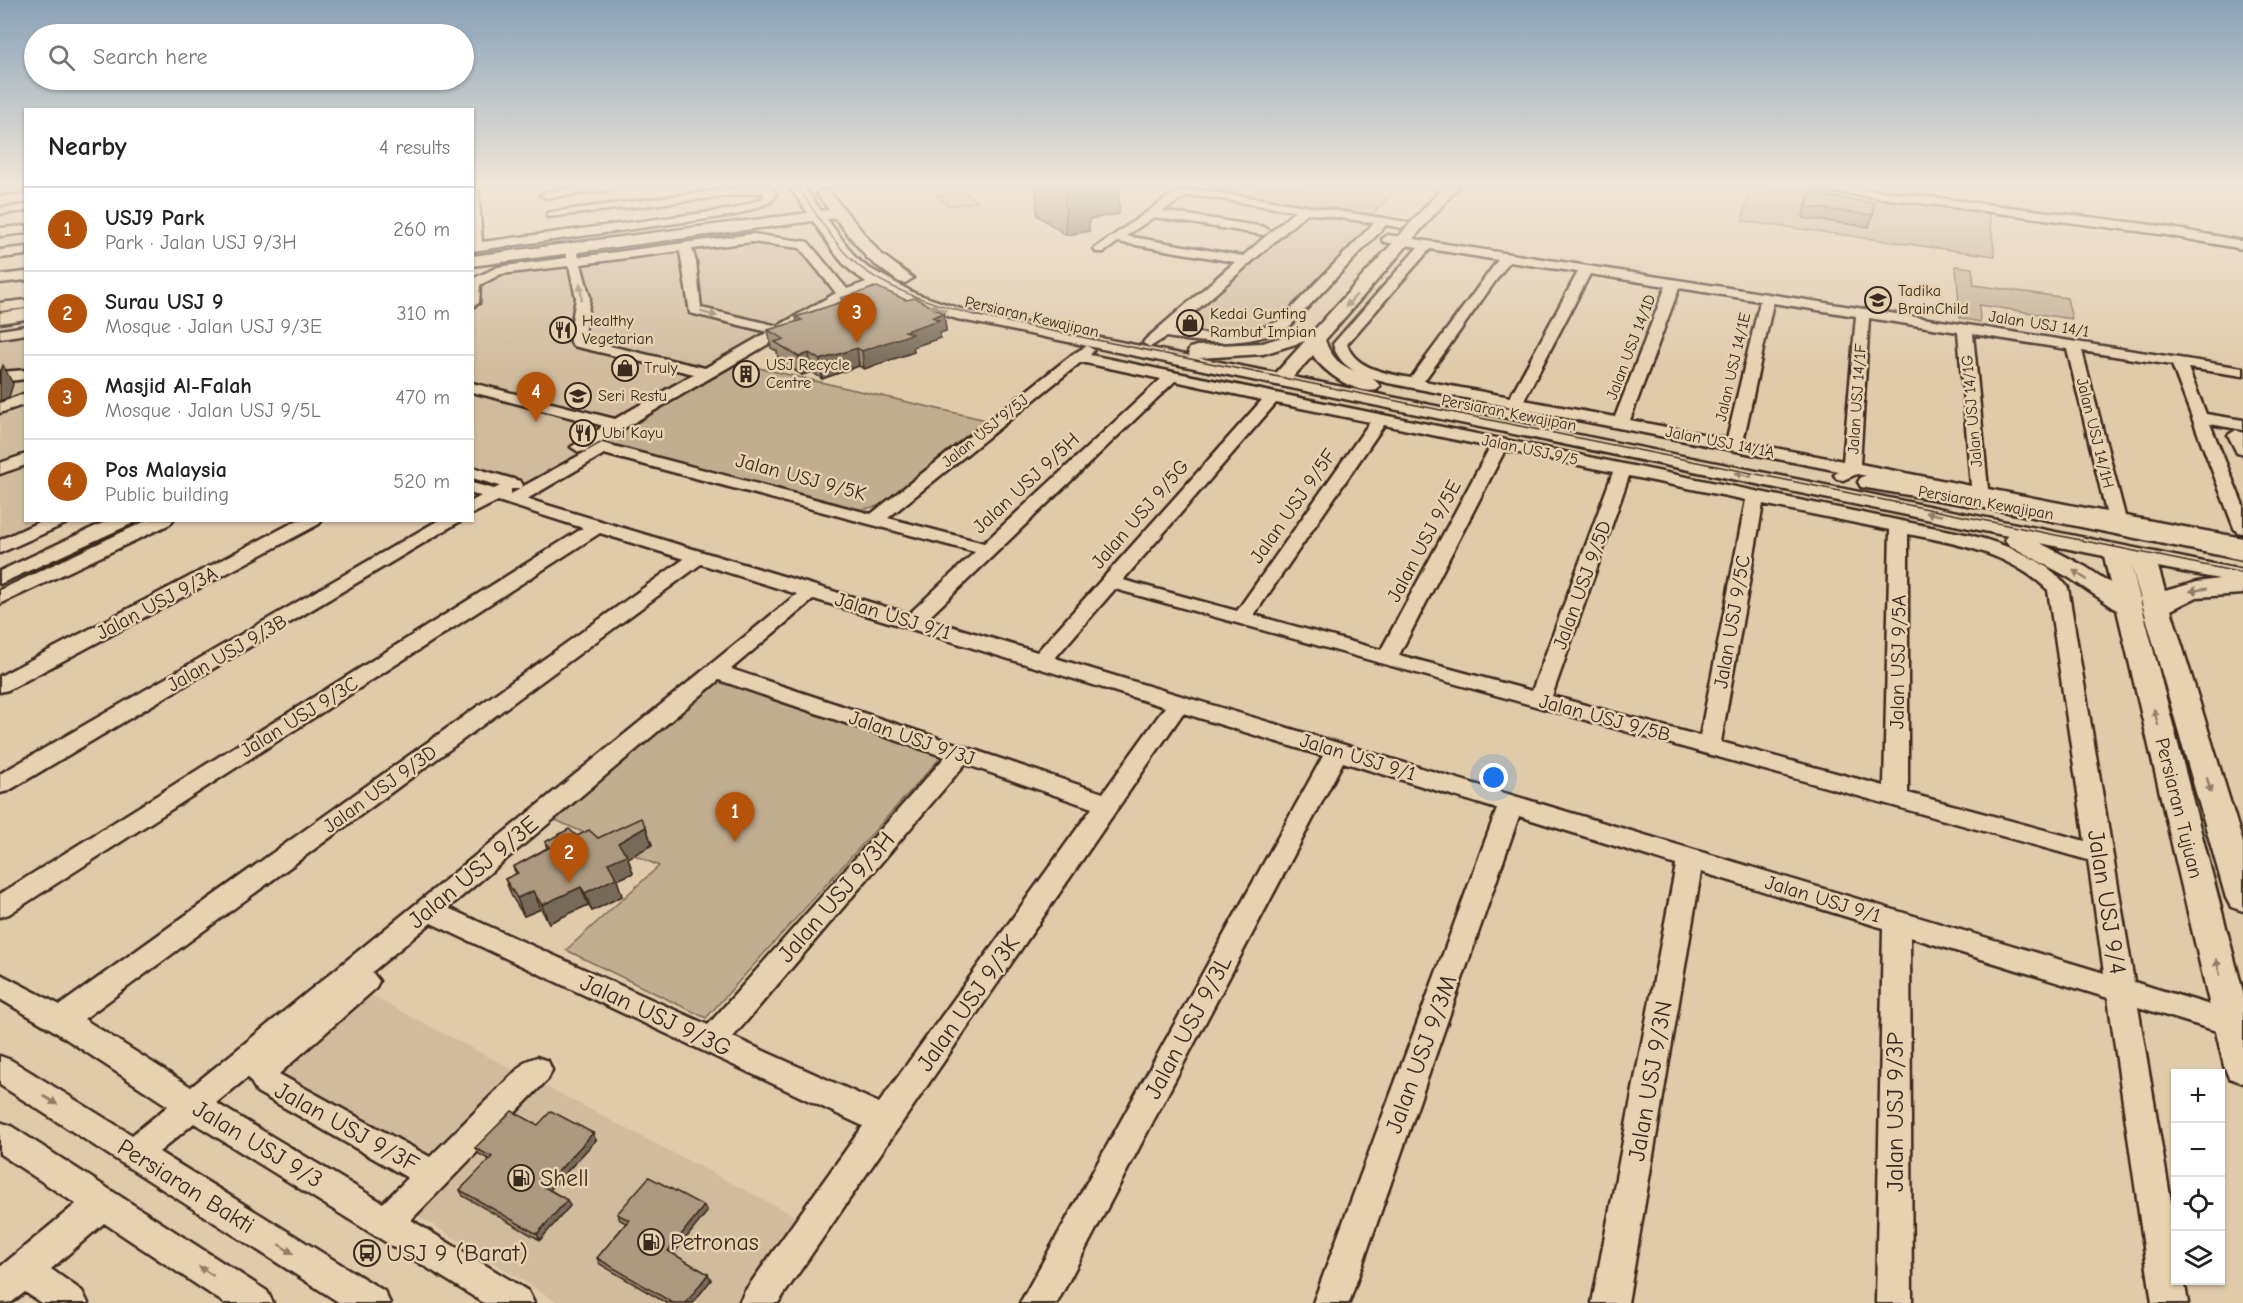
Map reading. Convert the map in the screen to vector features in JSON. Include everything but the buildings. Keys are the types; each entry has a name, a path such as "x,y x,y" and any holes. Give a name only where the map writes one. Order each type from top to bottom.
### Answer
{"main road":[{"path":"474,267 507,256 573,247"},
{"path":"474,253 564,248 592,252 620,247"},
{"name":"Persiaran Kewajipan","path":"841,247 849,260 861,270 908,297 953,312 1467,419 1977,533 2126,551 2243,577"},
{"name":"Persiaran Kewajipan","path":"867,247 874,256 898,274 930,291 1008,314 1156,337 1275,378 1370,386 1844,472 1938,494 2002,504 2243,555"},
{"path":"1275,378 1388,247"},
{"path":"474,253 507,256"},
{"path":"0,318 24,314"},
{"path":"0,323 24,320"},
{"path":"1197,352 1262,348 1308,338"},
{"path":"1308,338 1322,359 1342,374 1370,386"},
{"name":"Persiaran Kewajipan","path":"1116,347 1237,378 1395,408 1467,419"},
{"path":"1938,494 1994,511 2092,530 2126,551 2134,543 2243,555"},
{"path":"1977,533 2044,553 2143,607 2188,592 2243,586"},
{"name":"Persiaran Tujuan","path":"2126,551 2243,898"},
{"name":"Persiaran Tujuan","path":"2143,607 2238,1025 2243,1066"}],"street":[{"path":"474,283 494,272 570,247"},
{"path":"592,252 672,247"},
{"path":"685,247 690,262 695,310 780,331"},
{"path":"803,247 844,294"},
{"path":"1167,247 1245,260"},
{"path":"1156,337 1260,247"},
{"path":"1156,337 1221,340 1276,328 1284,324 1358,247"},
{"name":"Jalan USJ 14/1A","path":"1425,247 1340,344 1340,349 1358,368 1388,378 1734,445 1844,472 1980,493 2243,544"},
{"name":"Jalan USJ 14/1","path":"1439,247 2243,372"},
{"path":"564,248 583,298 576,338 578,343 707,374"},
{"path":"0,254 24,251"},
{"path":"1415,383 1506,257"},
{"path":"1515,402 1586,270"},
{"path":"0,279 24,276"},
{"path":"474,508 508,494 618,425 844,294 880,281"},
{"name":"Jalan USJ 14/1D","path":"1621,423 1674,283"},
{"name":"Jalan USJ 14/1E","path":"1734,445 1767,298"},
{"path":"0,307 24,304"},
{"name":"Jalan USJ 14/1F","path":"1844,472 1863,313"},
{"name":"Jalan USJ 14/1G","path":"1965,329 1980,493"},
{"path":"0,334 24,330"},
{"name":"Jalan USJ 9/5J","path":"874,520 1095,343"},
{"name":"Jalan USJ 14/1H","path":"2073,346 2117,520"},
{"name":"Jalan USJ 9/5","path":"1078,357 1172,377 1275,378 1380,419 1899,526 1977,533"},
{"path":"2178,362 2243,528"},
{"path":"0,377 24,374"},
{"name":"Jalan USJ 9/5H","path":"912,622 1172,377"},
{"name":"Jalan USJ 9/5G","path":"1041,661 1110,582 1275,378"},
{"path":"474,388 618,425"},
{"path":"0,408 24,399"},
{"name":"Jalan USJ 9/5F","path":"1242,618 1380,419"},
{"path":"2202,424 2241,436"},
{"name":"Jalan USJ 9/5E","path":"1387,658 1500,444"},
{"name":"Jalan USJ 9/5K","path":"508,494 602,448 988,550"},
{"path":"0,470 24,460"},
{"name":"Jalan USJ 9/5D","path":"1540,700 1623,469"},
{"path":"474,473 508,494"},
{"name":"Jalan USJ 9/1","path":"474,488 508,494 599,526 699,557 2238,1025"},
{"name":"Jalan USJ 9/5C","path":"1709,747 1755,497"},
{"path":"0,547 55,522"},
{"path":"0,564 90,522"},
{"path":"0,578 120,522"},
{"path":"0,598 160,522"},
{"name":"Jalan USJ 9/3A","path":"0,685 309,522"},
{"name":"Jalan USJ 9/3B","path":"0,785 450,522"},
{"name":"Jalan USJ 9/3C","path":"0,907 599,526"},
{"name":"Jalan USJ 9/5A","path":"1896,798 1899,526"},
{"name":"Jalan USJ 9/4","path":"1977,533 2043,574 2058,588 2170,1303"},
{"name":"Jalan USJ 9/3D","path":"61,1020 699,557"},
{"name":"Jalan USJ 9/5B","path":"1110,582 2099,854"},
{"name":"Jalan USJ 9/3E","path":"134,1153 812,591"},
{"name":"Jalan USJ 9/3J","path":"715,671 1108,804"},
{"name":"Jalan USJ 9/3K","path":"757,1303 1179,703"},
{"name":"Jalan USJ 9/3L","path":"1038,1303 1337,751"},
{"name":"Jalan USJ 9/3H","path":"712,1041 960,754"},
{"name":"Jalan USJ 9/3M","path":"1331,1303 1511,804"},
{"name":"Jalan USJ 9/3N","path":"1610,1303 1690,859"},
{"name":"Jalan USJ 9/3G","path":"428,910 885,1120"},
{"name":"Jalan USJ 9/3P","path":"1894,1303 1897,922"},
{"name":"Jalan USJ 9/3F","path":"365,981 266,1066 263,1077 268,1083 432,1175"},
{"name":"Jalan USJ 9/3","path":"0,985 61,1020 192,1105 387,1222 516,1303"},
{"name":"Persiaran Bakti","path":"0,1069 372,1303"},
{"path":"387,1222 537,1070"},
{"path":"0,1136 255,1303"},
{"path":"70,1303 12,1280 103,1203"}],"shaded area":[{"path":"653,247 816,247 842,279 860,290 511,493 474,481 474,277 496,268"},
{"path":"1253,247 1367,247 1287,330 1262,339 1234,343 1151,334"},
{"path":"1929,247 1994,247 1995,256"},
{"path":"1956,266 1972,268 1974,285 2067,298 2072,319 1979,305 1980,322 1960,318"},
{"path":"24,326 24,522 68,522 0,553 0,330"},
{"path":"737,363 986,420 879,506 858,510 600,442"},
{"path":"716,681 941,757 706,1018 566,950 659,866 553,819"},
{"path":"362,991 804,1221 745,1303 559,1303 409,1210 445,1172 278,1078 278,1063"}],"tram line":[{"path":"839,247 876,278 908,294 974,315 2243,573"}],"place":[{"name":"Tadika BrainChild","path":"1878,300"},
{"name":"Kedai Gunting Rambut Impian","path":"1190,323"},
{"name":"Healthy Vegetarian","path":"563,330"},
{"name":"Masjid Al-Falah","path":"857,343"},
{"name":"Truly","path":"625,368"},
{"name":"USJ Recycle Centre","path":"746,374"},
{"name":"Seri Restu","path":"578,396"},
{"name":"Pos Malaysia","path":"536,422"},
{"name":"Ubi Kayu","path":"583,433"},
{"name":"USJ9 Park","path":"735,842"},
{"name":"Surau USJ 9","path":"569,883"},
{"name":"Shell","path":"521,1178"},
{"name":"Petronas","path":"651,1242"},
{"name":"USJ 9 (Barat)","path":"367,1253"}]}
